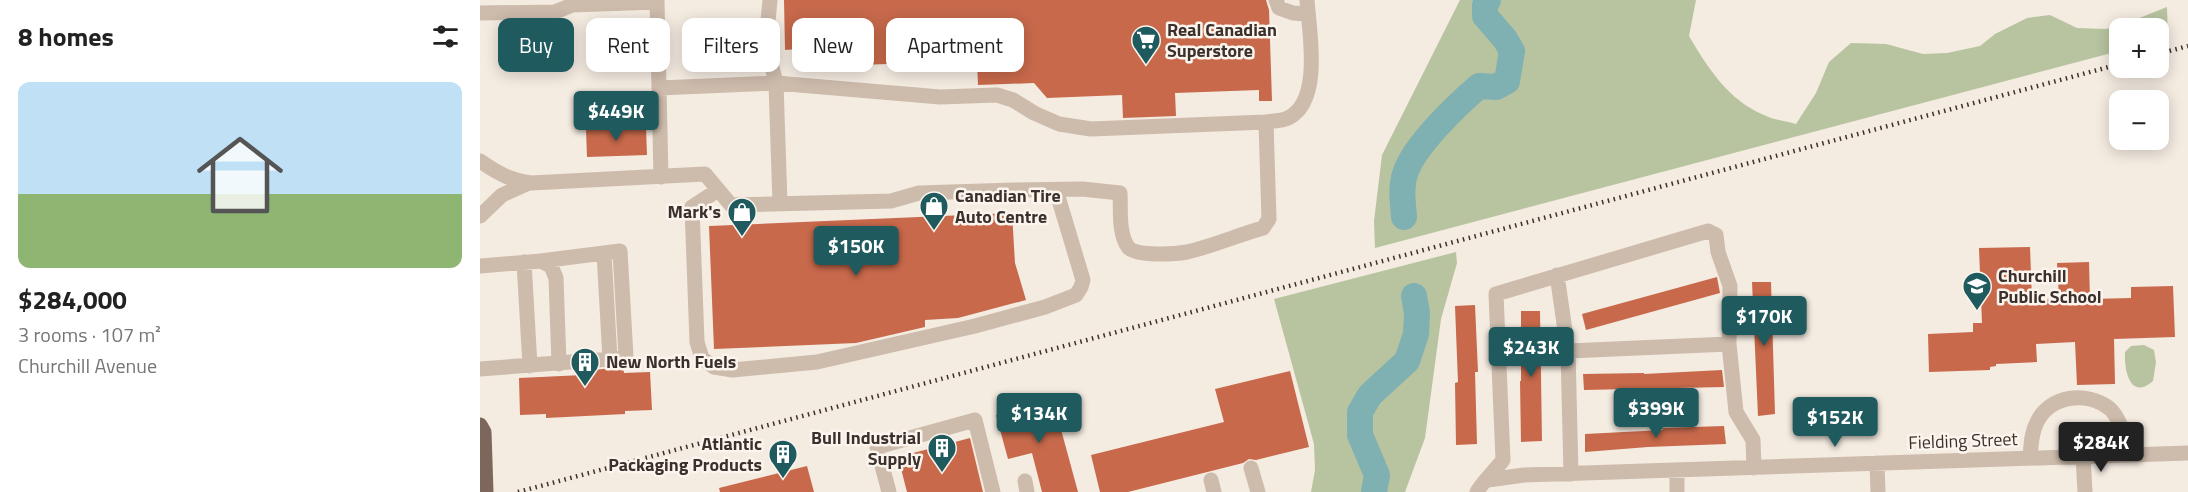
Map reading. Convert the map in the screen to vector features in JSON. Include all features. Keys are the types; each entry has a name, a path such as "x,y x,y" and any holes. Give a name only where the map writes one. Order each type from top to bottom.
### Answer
{"main road":[{"path":"480,425 484,432 486,492"}],"street":[{"path":"770,0 768,21 771,63 776,83 780,204"},
{"path":"659,88 776,83 940,97 997,95 1013,100 1034,113 1059,124 1091,129 1266,122 1288,118 1298,111 1309,91 1311,75 1307,7 1293,13 1279,8 1276,0"},
{"path":"480,13 555,12 572,2 657,1 661,177"},
{"path":"480,161 502,176 514,181 531,183 705,174 731,205 891,201 929,192 1082,189 1120,193 1123,234 1129,249 1137,253 1186,252 1263,228 1269,219 1266,122"},
{"path":"480,216 502,195 531,183"},
{"path":"718,190 692,207 697,342 702,358 714,367 733,370 817,362 975,326 1045,307 1076,295 1083,280 1056,190"},
{"path":"1477,492 1503,460 1496,294 1708,231 1716,235 1718,252 1730,286 1729,344 1736,412 1753,440 1754,468"},
{"path":"480,266 604,253 610,359 480,369"},
{"path":"541,261 551,266 556,278 559,364"},
{"path":"524,262 530,366"},
{"path":"1557,275 1568,351 1571,474"},
{"path":"1568,351 1729,344"},
{"path":"2030,458 2031,440 2036,423 2054,403 2072,398 2090,398 2110,409 2125,438 2129,455"},
{"path":"889,492 877,447 975,420 993,492"},
{"name":"Fielding Street","path":"1488,480 1524,475 2188,453"},
{"path":"2084,456 2085,492"},
{"path":"1877,464 1878,492"},
{"path":"1251,468 1258,492"},
{"path":"1677,470 1677,492"}],"green space":[{"path":"1460,0 1696,0 1689,36 1720,82 1751,109 1772,118 1796,124 1816,93 1829,62 1851,43 1886,44 1923,54 1947,53 1980,46 1995,34 2027,18 2050,15 2077,28 2109,28 2109,54 1375,248 1374,221 1382,155"},
{"path":"2167,7 2167,18 2140,18"},
{"path":"1456,252 1457,263 1441,319 1425,438 1405,492 1311,492 1315,470 1314,444 1274,299"},
{"path":"2144,345 2154,350 2156,362 2153,381 2139,387 2130,381 2127,374 2125,352 2131,346"}],"building":[{"name":"Real Canadian Superstore","path":"784,0 1266,0 1269,10 1272,101 1259,101 1259,90 1175,93 1176,116 1123,118 1122,95 1047,98 1034,83 978,85 977,72 1024,72 1024,18 886,18 886,64 874,64 874,18 792,18 792,49 785,50"},
{"path":"646,127 647,155 587,157 586,129"},
{"path":"1012,213 1015,263 1026,300 958,318 925,320 925,327 856,343 714,349 709,226"},
{"path":"2030,247 2032,300 2059,299 2057,263 2089,262 2090,299 2131,298 2131,287 2173,286 2175,337 2114,339 2115,384 2077,385 2075,342 2036,344 2037,362 1996,364 1990,367 1990,370 1929,372 1928,334 1973,332 1973,323 1982,323 1979,248"},
{"path":"1717,277 1720,293 1586,330 1582,314"},
{"path":"1752,282 1771,282 1775,414 1758,416"},
{"path":"1475,305 1478,372 1475,372 1477,444 1456,445 1455,383 1458,382 1455,306"},
{"path":"1521,311 1540,311 1542,441 1521,442"},
{"name":"New North Fuels","path":"623,367 624,373 650,372 652,410 625,411 625,414 546,418 546,414 520,415 519,378 583,375 583,371"},
{"path":"1722,370 1724,387 1584,390 1583,374"},
{"path":"1290,371 1309,447 1256,460 1249,459 1243,463 1128,492 1100,492 1091,455 1224,422 1215,389"},
{"path":"1053,400 1078,492 1042,492 1032,453 1008,459 996,415"},
{"path":"1724,426 1726,444 1585,452 1585,434"},
{"name":"Bull Industrial Supply","path":"970,438 983,492 907,492 898,457"},
{"name":"Atlantic Packaging Products","path":"807,466 814,492 720,492 719,488"}],"waterway":[{"path":"1404,217 1402,194 1404,177 1411,160 1428,137 1479,86 1496,87 1507,81 1512,51 1485,16 1485,5 1488,0"},
{"path":"1374,492 1377,475 1360,435 1360,412 1370,395 1407,361 1416,334 1417,313 1414,296"}],"railway":[{"path":"2169,51 2188,46"},
{"path":"518,492 2109,67"}],"place":[{"name":"Real Canadian Superstore","path":"1146,66"},
{"name":"Canadian Tire Auto Centre","path":"934,232"},
{"name":"Mark's","path":"742,238"},
{"name":"Churchill Public School","path":"1977,312"},
{"name":"New North Fuels","path":"585,388"},
{"name":"Bull Industrial Supply","path":"942,474"},
{"name":"Atlantic Packaging Products","path":"783,480"}]}
